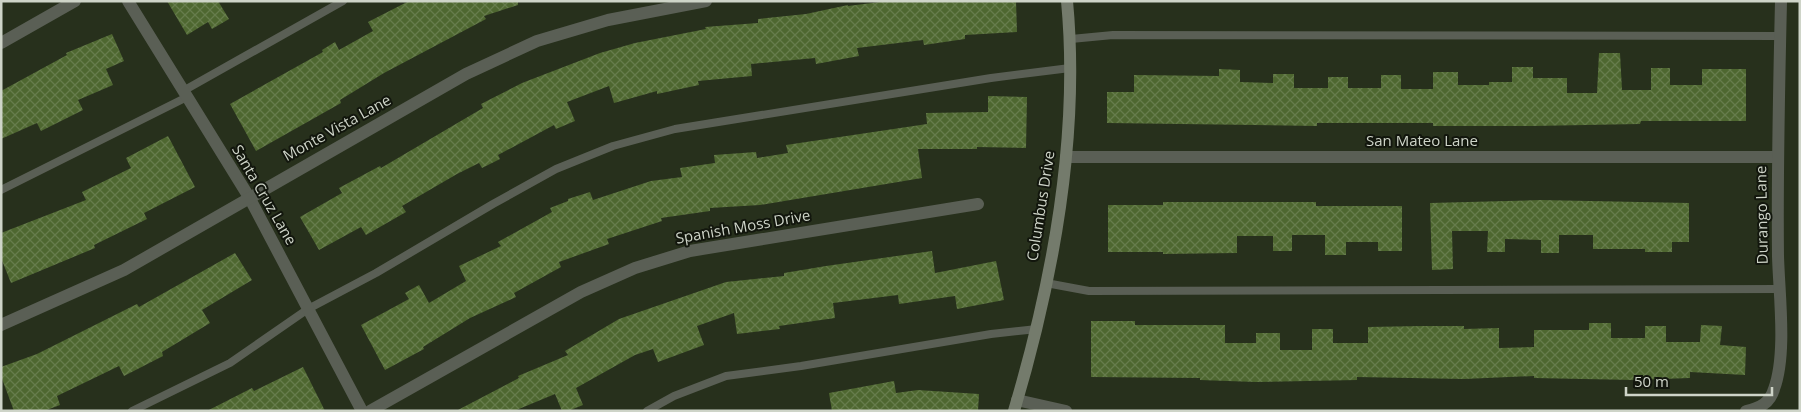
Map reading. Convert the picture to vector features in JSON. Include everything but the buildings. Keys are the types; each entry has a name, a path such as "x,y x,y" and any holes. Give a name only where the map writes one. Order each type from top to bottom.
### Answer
{"street":[{"path":"1,43 76,1"},
{"name":"Santa Cruz Lane","path":"128,1 248,197 362,411"},
{"name":"Monte Vista Lane","path":"1,325 124,270 248,197 466,74 537,41 608,20 706,1"},
{"name":"Columbus Drive","path":"1015,405 1037,329 1066,157 1071,39 1067,1"},
{"name":"Durango Lane","path":"1746,411 1758,409 1769,401 1774,389 1780,351 1777,157 1781,1"},
{"name":"San Mateo Lane","path":"1066,157 1777,157"},
{"name":"Spanish Moss Drive","path":"370,411 580,292 635,268 690,251 978,204"},
{"path":"1015,405 1066,411"}],"lane":[{"path":"1,190 185,94 343,1"},
{"path":"1071,39 1113,34 1780,36"},
{"path":"132,411 230,363 308,309 556,169 612,146 675,129 991,78 1070,68"},
{"path":"1046,283 1089,291 1778,289"},
{"path":"648,411 674,396 726,376 1037,329"}]}
